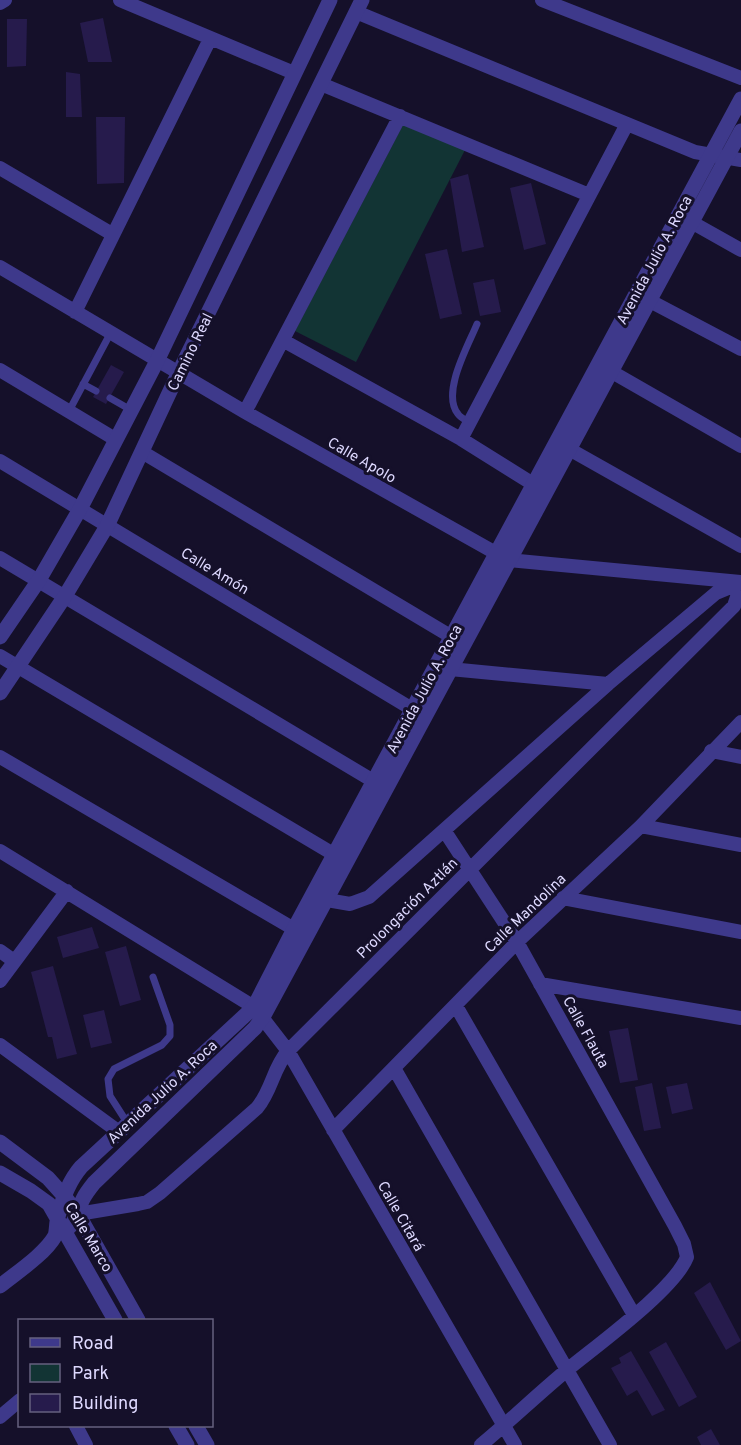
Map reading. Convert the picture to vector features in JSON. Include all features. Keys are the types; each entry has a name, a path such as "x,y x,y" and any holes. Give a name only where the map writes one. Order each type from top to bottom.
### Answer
{"street":[{"path":"0,3 5,0"},
{"path":"120,0 294,73"},
{"name":"Camino Real","path":"0,637 39,580 80,509 157,361 330,0"},
{"path":"542,0 741,78"},
{"path":"359,6 695,152 734,158"},
{"name":"Camino Real","path":"0,693 65,596 107,526 179,372 359,6"},
{"path":"75,312 210,39"},
{"path":"321,84 589,195"},
{"name":"Avenida Julio A. Roca","path":"0,1286 61,1233 78,1214 82,1200 94,1183 243,1040 327,900 450,669 533,484 741,99"},
{"path":"245,412 400,116"},
{"path":"461,439 627,124"},
{"name":"Avenida Julio A. Roca","path":"58,1217 75,1174 123,1128 259,1012 294,929 375,782 412,709 452,638 569,449 693,223 734,158 741,131"},
{"path":"0,168 112,234"},
{"path":"693,223 741,250"},
{"name":"Calle Apolo","path":"0,267 245,412 502,557 741,583"},
{"path":"650,301 741,349"},
{"path":"284,341 461,439 533,484"},
{"path":"0,370 116,439"},
{"path":"612,372 741,446"},
{"path":"569,449 741,546"},
{"path":"142,452 452,638"},
{"name":"Calle Amón","path":"0,461 412,709"},
{"path":"0,558 375,782"},
{"name":"Prolongación Aztlán","path":"327,900 350,904 369,897 608,684 716,593 741,583"},
{"name":"Prolongación Aztlán","path":"78,1214 147,1202 257,1108 266,1097 279,1061 288,1051 734,606 741,583"},
{"path":"0,656 335,855"},
{"path":"450,669 608,684"},
{"name":"Calle Mandolina","path":"333,1130 517,942 641,826 741,722"},
{"path":"711,751 741,757"},
{"path":"0,757 294,929"},
{"path":"641,826 741,845"},
{"name":"Calle Flauta","path":"444,830 517,942 684,1244 687,1257 674,1277 634,1315"},
{"path":"0,851 259,1012"},
{"path":"0,981 67,891"},
{"path":"564,898 741,932"},
{"path":"0,951 14,961"},
{"path":"540,984 741,1018"},
{"path":"456,1006 634,1315 481,1445"},
{"name":"Calle Citará","path":"259,1012 288,1051 515,1445"},
{"path":"0,1045 123,1128"},
{"path":"394,1068 610,1445"},
{"name":"Calle Marco","path":"0,1142 48,1178 65,1197 78,1214 137,1319"},
{"name":"Calle Marco","path":"1,1176 44,1199 58,1217 61,1233 112,1319"},
{"path":"114,1319 129,1306"},
{"path":"0,1417 18,1402"},
{"path":"77,1427 86,1445"},
{"path":"177,1427 187,1445"},
{"path":"197,1427 207,1445"}],"lane":[{"path":"470,423 458,415 452,403 452,386 477,324"},
{"path":"69,411 110,334"},
{"path":"83,384 96,391"},
{"path":"110,398 130,410"},
{"path":"123,1128 110,1096 108,1079 114,1069 162,1045 170,1036 170,1025 153,977"}],"green space":[{"path":"404,123 466,148 356,362 295,331"}],"building":[{"path":"103,18 112,62 88,62 80,23"},
{"path":"7,19 27,19 26,66 7,67"},
{"path":"66,72 80,74 82,117 66,117"},
{"path":"96,117 125,117 124,183 97,184"},
{"path":"468,174 484,247 462,252 450,179"},
{"path":"531,183 546,244 524,250 510,188"},
{"path":"447,249 462,314 440,319 425,254"},
{"path":"494,279 501,312 480,316 473,283"},
{"path":"111,365 124,372 106,404 93,397"},
{"path":"92,927 99,948 63,958 57,937"},
{"path":"126,946 141,1000 120,1006 105,952"},
{"path":"53,966 77,1054 57,1059 52,1037 48,1037 31,972"},
{"path":"104,1010 112,1043 91,1048 83,1015"},
{"path":"628,1028 638,1080 620,1083 609,1031"},
{"path":"652,1083 661,1128 644,1131 635,1087"},
{"path":"687,1083 693,1109 672,1114 666,1087"},
{"path":"710,1282 741,1341 726,1350 694,1293"},
{"path":"666,1342 697,1397 679,1407 649,1352"},
{"path":"631,1351 665,1410 652,1416 637,1390 627,1396 611,1368 621,1363 619,1358"},
{"path":"711,1429 720,1445 701,1445 697,1437"}]}
